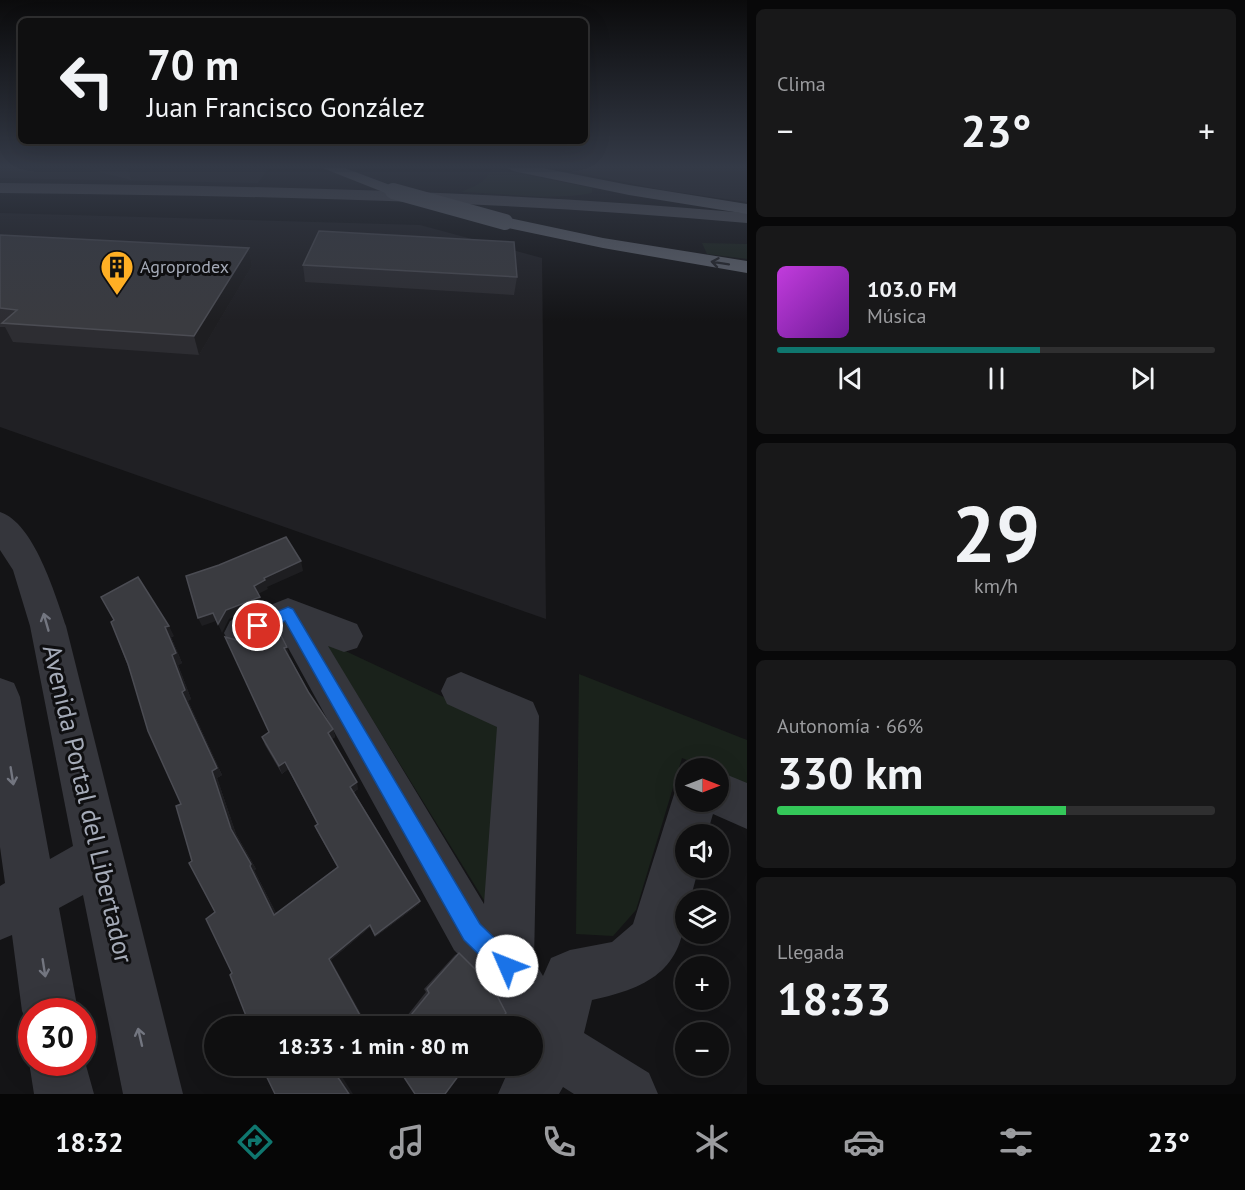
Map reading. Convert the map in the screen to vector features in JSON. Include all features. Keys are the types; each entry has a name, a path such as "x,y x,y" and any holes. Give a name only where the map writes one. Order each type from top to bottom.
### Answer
{"highway":[{"path":"491,218 625,247 747,267"}],"main road":[{"path":"590,218 747,231"}],"street":[{"name":"Avenida Portal del Libertador","path":"0,524 9,534 29,567 48,626 153,1094"},
{"path":"288,613 472,932 507,966"},
{"path":"243,633 288,613 344,636"},
{"path":"461,691 518,716 507,966 523,1016"},
{"path":"0,697 16,905 46,998"},
{"path":"729,798 747,806"},
{"path":"543,1061 570,977 625,966 654,940 690,812"},
{"path":"16,905 100,858"},
{"path":"543,1071 628,1094"},
{"path":"60,1076 63,1094"}],"shaded area":[{"path":"0,218 177,218 420,225 542,258 546,619 0,427"},
{"path":"702,243 747,244 747,259 707,254"},
{"path":"324,641 499,723 495,918"},
{"path":"579,674 747,740 747,785 729,777 729,758 675,758 675,781 636,910 613,936 576,934"}],"building":[{"path":"319,231 514,242 517,277 303,265"},
{"name":"Agroprodex","path":"0,235 249,248 194,336 2,323 17,310 0,308"},
{"path":"286,537 301,561 264,578 265,580 254,586 260,597 226,610 218,624 213,613 198,618 186,576"},
{"path":"138,577 169,626 165,627 176,653 172,655 185,690 182,692 217,768 212,771 231,829 251,864 274,915 338,867 315,826 318,824 285,762 279,766 262,737 269,732 225,637 240,641 276,626 287,647 284,648 309,693 333,729 328,733 357,782 350,787 420,901 375,935 370,925 329,959 360,1016 246,1016 230,975 232,973 206,919 215,912 189,863 192,861 176,806 181,804 148,731 128,664 111,622 114,620 101,597"},
{"path":"459,953 492,986 506,1013 504,1016 410,1016 429,993 427,989"},
{"path":"266,1076 337,1076 349,1094 275,1094"},
{"path":"403,1076 458,1076 445,1094 415,1094"}],"place":[{"name":"Agroprodex","path":"117,296"}],"route":[{"path":"258,626 288,613 472,932 507,966"}]}
